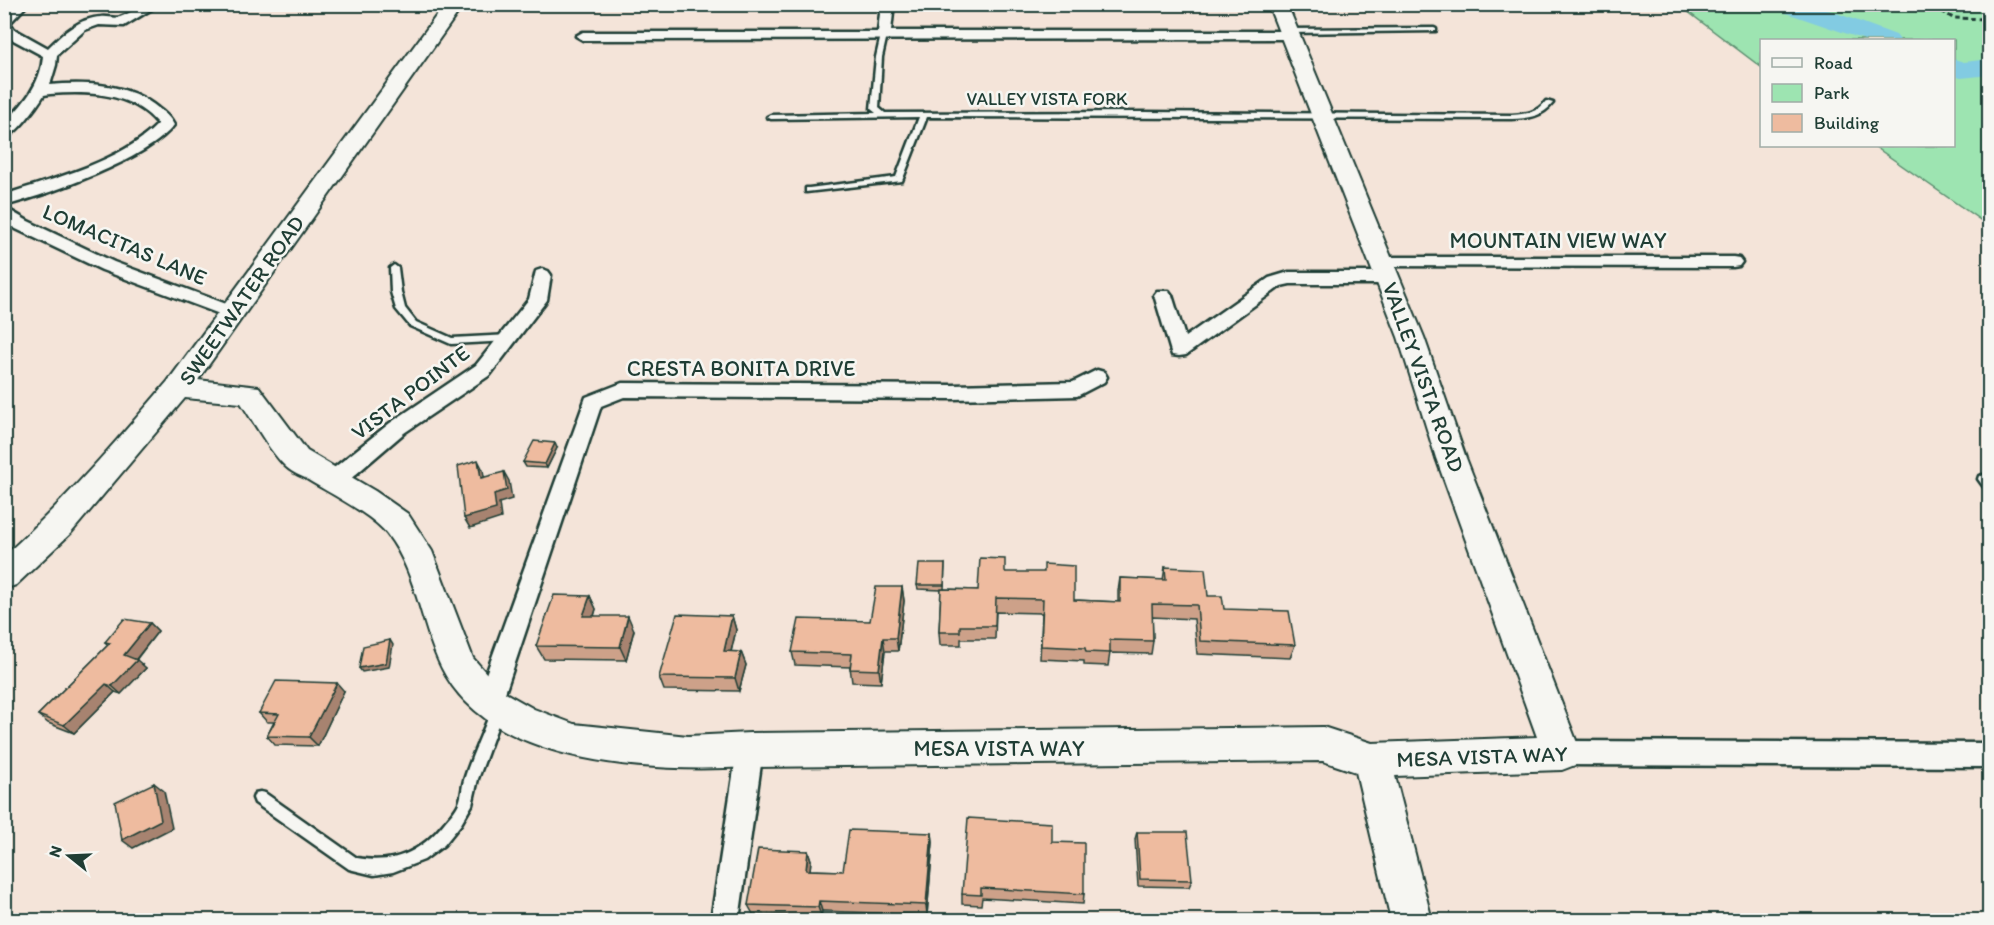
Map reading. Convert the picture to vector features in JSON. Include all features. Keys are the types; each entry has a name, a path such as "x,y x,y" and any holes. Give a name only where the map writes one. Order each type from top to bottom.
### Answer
{"street":[{"path":"22,4 4,23 9,32 50,54"},
{"path":"4,134 39,91 51,65 50,54 70,32 91,22 112,20 120,23 154,4"},
{"name":"SWEETWATER ROAD","path":"4,576 60,524 131,445 178,388 455,4"},
{"path":"884,35 888,4"},
{"name":"VALLEY VISTA ROAD","path":"1277,4 1411,337 1451,458 1562,753"},
{"path":"583,36 1288,33"},
{"path":"4,201 135,149 161,133 165,125 164,120 140,101 128,96 71,87 39,91"},
{"name":"LOMACITAS LANE","path":"4,212 22,225 108,266 231,312"},
{"name":"MOUNTAIN VIEW WAY","path":"1385,270 1733,262"},
{"path":"1163,295 1179,350 1275,282 1289,278 1385,270"},
{"name":"VISTA POINTE","path":"333,481 397,429 483,370 538,300 542,275"},
{"name":"CRESTA BONITA DRIVE","path":"493,705 593,402 621,390 953,392 1077,389 1097,377"},
{"name":"MESA VISTA WAY","path":"178,388 249,394 296,459 364,499 397,523 416,551 459,666 493,705 521,721 574,741 688,753 750,750 1323,744 1372,760 1562,753 1989,755"},
{"path":"725,921 750,750"},
{"path":"1372,760 1411,921"}],"lane":[{"path":"1288,33 1434,30"},
{"path":"882,114 875,108 884,35"},
{"name":"VALLEY VISTA FORK","path":"771,117 882,114 1323,114 1512,117 1533,116 1542,112 1548,103"},
{"path":"809,190 899,179 924,114"},
{"path":"394,268 396,292 401,309 413,324 451,341 510,338"},
{"path":"260,798 354,864 374,868 393,865 419,855 439,840 465,805 493,705"}],"path":[{"path":"1929,4 1953,18 1989,19"}],"green space":[{"path":"1679,5 1989,5 1989,226 1875,147 1955,147 1955,39 1760,39 1760,66"}],"building":[{"path":"534,441 555,443 545,464 523,462"},
{"path":"478,460 481,478 504,472 507,490 494,494 496,509 464,518 458,466"},
{"path":"980,558 1005,559 1005,572 1044,572 1044,564 1074,566 1074,600 1120,602 1120,578 1166,580 1165,567 1205,569 1208,596 1222,596 1224,609 1289,611 1295,645 1200,641 1197,605 1152,604 1153,641 1110,640 1110,653 1086,652 1085,648 1041,646 1043,599 996,598 995,626 960,626 960,632 939,632 941,589 978,590"},
{"path":"919,564 945,564 944,585 917,585"},
{"path":"876,587 902,587 896,638 883,638 879,670 850,669 852,654 792,652 799,619 870,621"},
{"path":"554,595 590,596 583,616 628,616 620,647 536,646"},
{"path":"677,614 732,616 724,651 741,652 735,678 659,677"},
{"path":"124,619 150,623 124,655 137,660 112,686 106,684 64,725 38,715 110,643 105,642"},
{"path":"390,640 386,663 359,668 363,646"},
{"path":"276,681 337,683 309,737 267,736 279,714 259,713"},
{"path":"154,783 161,820 122,840 115,802"},
{"path":"968,818 1052,823 1052,842 1084,843 1084,894 981,888 981,895 962,894"},
{"path":"849,830 932,833 926,905 819,901 818,907 748,905 758,849 808,851 806,870 843,871"},
{"path":"1137,832 1187,832 1192,880 1140,879"}],"waterway":[{"path":"1784,4 1824,16 1884,39"},
{"path":"1955,67 1961,70 1990,67"}]}
